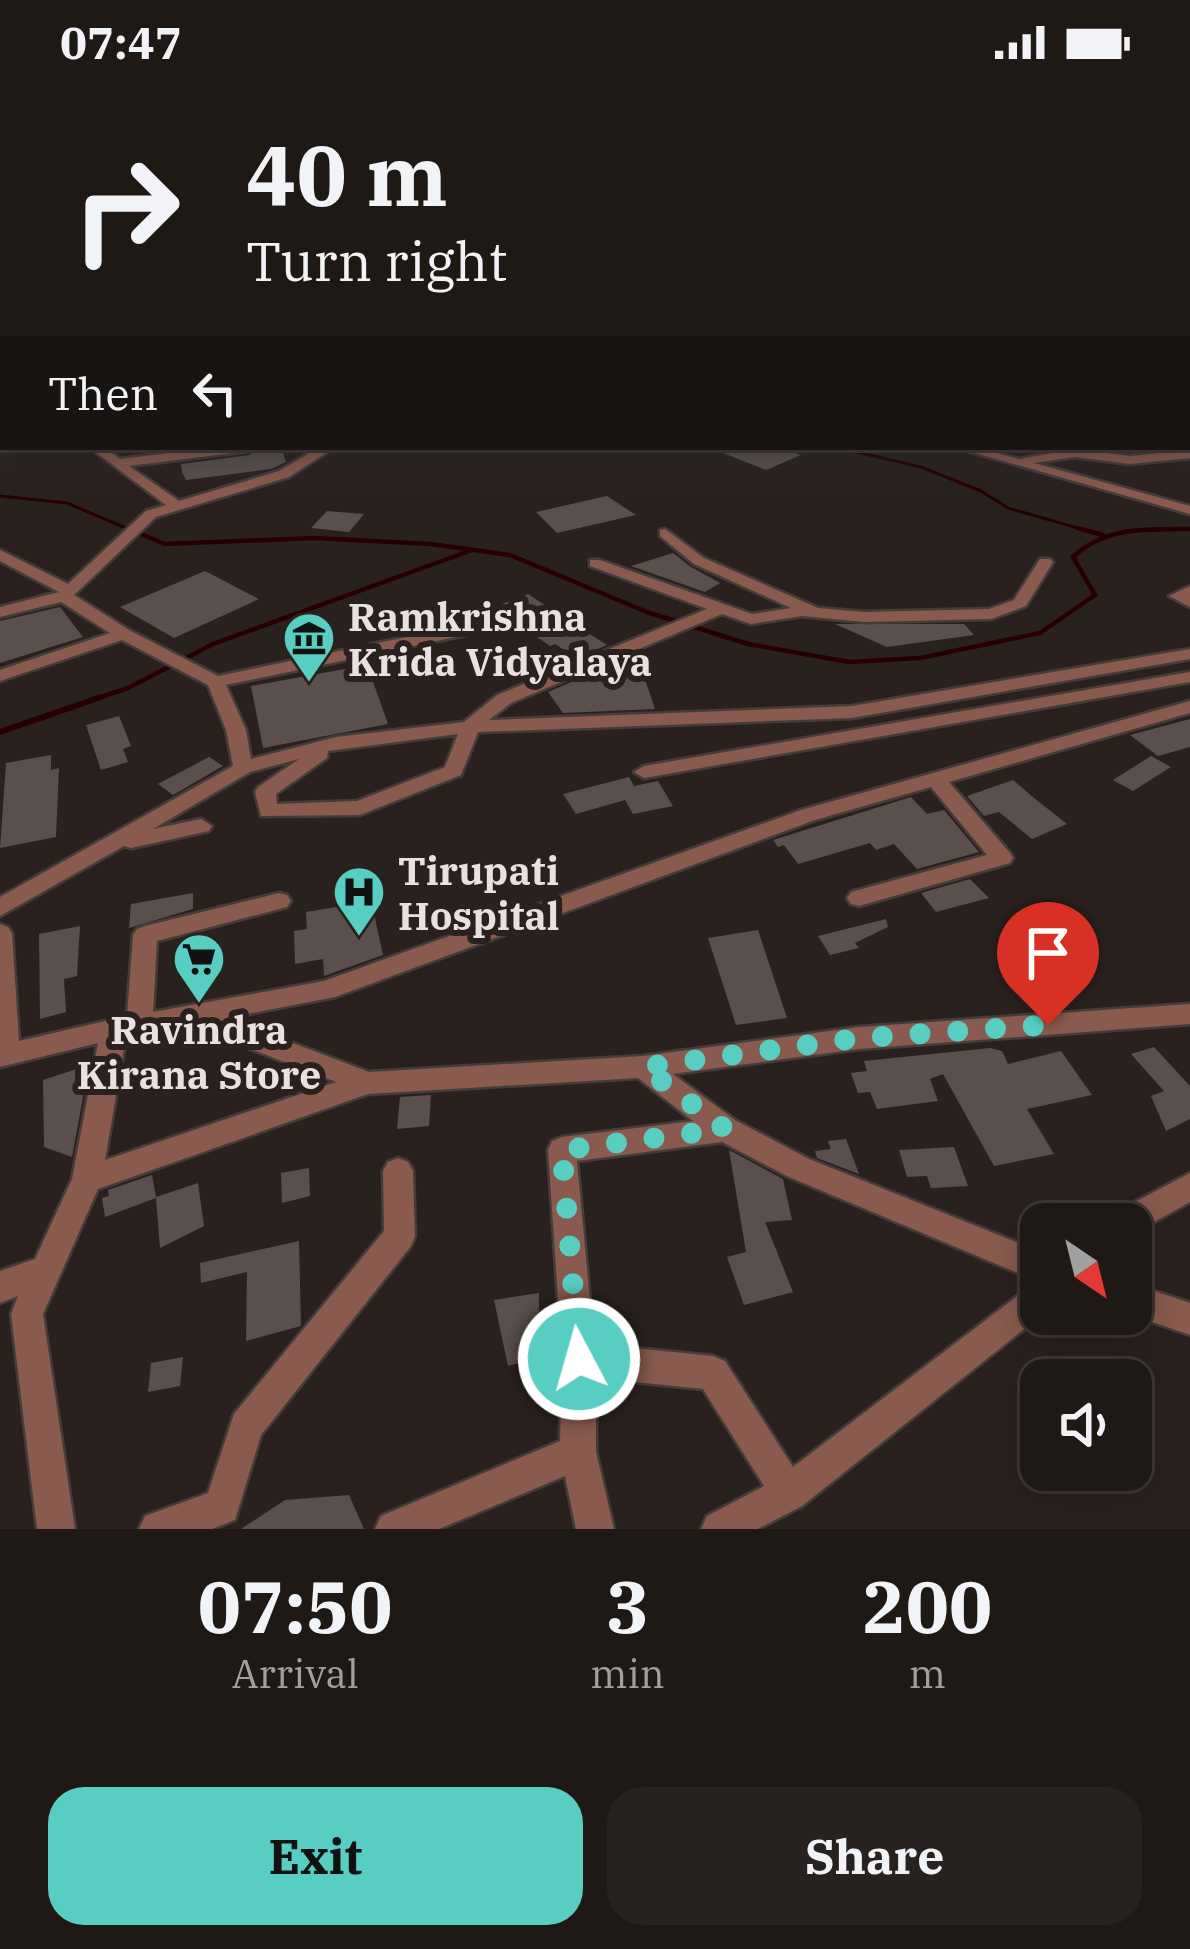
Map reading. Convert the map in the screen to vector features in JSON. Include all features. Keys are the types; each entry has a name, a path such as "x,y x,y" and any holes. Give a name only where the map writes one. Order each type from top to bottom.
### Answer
{"street":[{"path":"100,450 176,506"},
{"path":"120,463 160,452 196,450"},
{"path":"0,612 66,593 151,514 284,474 324,450"},
{"path":"977,450 1190,510"},
{"path":"1011,463 1086,450"},
{"path":"1076,453 1130,460 1190,454"},
{"path":"665,533 699,561 814,611"},
{"path":"0,555 66,593 122,634 217,682 236,730 243,768"},
{"path":"595,563 710,610 751,619 814,611 881,617 1010,610 1020,603 1045,562"},
{"path":"336,743 265,791 268,811 360,808 454,771 470,727 504,699 674,629 710,610 746,581"},
{"path":"1190,592 1177,596 1190,602"},
{"path":"217,682 480,627"},
{"path":"0,676 122,634"},
{"path":"0,908 243,768 336,743 470,727 852,712 1190,654"},
{"path":"644,772 1006,705 1190,677"},
{"path":"0,933 4,1055 326,990 808,815 1190,707"},
{"path":"859,898 1002,858 935,779"},
{"path":"110,845 201,826"},
{"path":"56,1529 27,1314 87,1179 145,934 279,901"},
{"path":"190,1015 368,1083"},
{"path":"87,1179 368,1083 643,1067 859,1038 1190,1015"},
{"path":"643,1067 725,1129 799,1168 1020,1258"},
{"path":"595,1529 578,1452 579,1359 562,1150 725,1129"},
{"path":"158,1529 221,1507 246,1426 400,1236 398,1171"},
{"path":"1152,1208 1190,1186"},
{"path":"0,1287 46,1271"},
{"path":"1152,1306 1190,1319"},
{"path":"720,1529 789,1492 1020,1311"},
{"path":"579,1359 713,1372 789,1492"},
{"path":"394,1529 578,1452"}],"building":[{"path":"256,450 282,450 286,462 271,469 186,480 182,472 181,464 250,455"},
{"path":"716,450 787,450 801,455 766,470"},
{"path":"607,496 636,515 557,533 536,512"},
{"path":"327,511 364,514 349,532 311,528"},
{"path":"673,553 720,583 705,592 631,566"},
{"path":"205,571 259,599 174,638 120,607"},
{"path":"528,594 607,645 576,658 555,644 550,646 505,615 514,612 502,604"},
{"path":"60,607 83,637 0,663 0,621"},
{"path":"835,624 964,624 974,635 887,647"},
{"path":"628,658 638,659 655,709 563,713 548,692"},
{"path":"367,665 388,724 263,748 251,686"},
{"path":"119,716 131,746 123,749 128,762 101,770 86,725"},
{"path":"1190,719 1190,747 1158,756 1130,735"},
{"path":"51,755 51,770 59,768 56,837 0,848 6,763"},
{"path":"1151,756 1171,767 1133,791 1113,780"},
{"path":"209,757 223,766 173,795 158,784"},
{"path":"629,777 634,786 658,781 673,806 633,814 625,800 576,814 563,794"},
{"path":"1013,780 1067,824 1032,839 999,812 984,816 967,796"},
{"path":"911,797 927,814 944,810 979,852 917,869 894,844 876,850 870,843 798,864 784,845 778,847 773,840"},
{"path":"970,879 989,898 936,912 921,893"},
{"path":"369,891 383,955 324,976 323,959 295,964 294,931 307,929 306,912 336,907 334,899"},
{"path":"193,893 193,909 129,928 131,904"},
{"path":"886,919 888,927 855,943 859,948 830,955 818,936"},
{"path":"80,926 77,976 64,979 66,1012 40,1019 39,934"},
{"path":"758,930 787,1018 736,1025 708,938"},
{"path":"1154,1047 1190,1086 1190,1119 1166,1131 1151,1096 1164,1091 1131,1054"},
{"path":"990,1048 1002,1051 1008,1064 1061,1051 1092,1095 1027,1109 1054,1154 994,1166 943,1074 930,1079 938,1101 877,1109 870,1092 858,1093 851,1073 867,1071 864,1061"},
{"path":"89,1065 72,1157 44,1147 43,1080"},
{"path":"431,1095 429,1126 397,1129 400,1097"},
{"path":"846,1139 859,1174 817,1158 815,1151 831,1149 828,1141"},
{"path":"954,1147 968,1186 931,1188 927,1176 907,1177 899,1150"},
{"path":"729,1150 783,1179 792,1220 765,1222 793,1292 744,1305 727,1257 746,1252"},
{"path":"309,1168 310,1196 282,1203 281,1173"},
{"path":"152,1175 156,1197 198,1183 204,1226 160,1248 156,1198 105,1217 102,1198 109,1196 108,1190"},
{"path":"299,1241 301,1326 246,1341 247,1272 201,1283 200,1263"},
{"path":"539,1293 539,1358 508,1366 494,1300"},
{"path":"183,1357 180,1386 148,1392 151,1363"},
{"path":"349,1495 364,1529 241,1529 285,1500"}],"waterway":[{"path":"848,450 921,467 981,491 1008,508 1086,530"},
{"path":"0,496 67,503 133,531"},
{"path":"126,528 165,544 314,538 431,544 510,555 647,612 748,644 849,662 920,658 1040,633 1095,595 1073,557 1086,547 1128,531 1190,529 1131,531"},
{"path":"1077,528 1086,530"},
{"path":"1086,530 1103,535"},
{"path":"101,697 213,644 472,550"},
{"path":"0,732 101,697"},
{"path":"92,700 101,697"}],"place":[{"name":"Ramkrishna Krida Vidyalaya","path":"309,684"},
{"name":"Tirupati Hospital","path":"359,938"},
{"name":"Ravindra Kirana Store","path":"199,1005"}],"route":[{"path":"579,1359 559,1161 562,1150 725,1129 643,1067 859,1038 1048,1025"}]}
